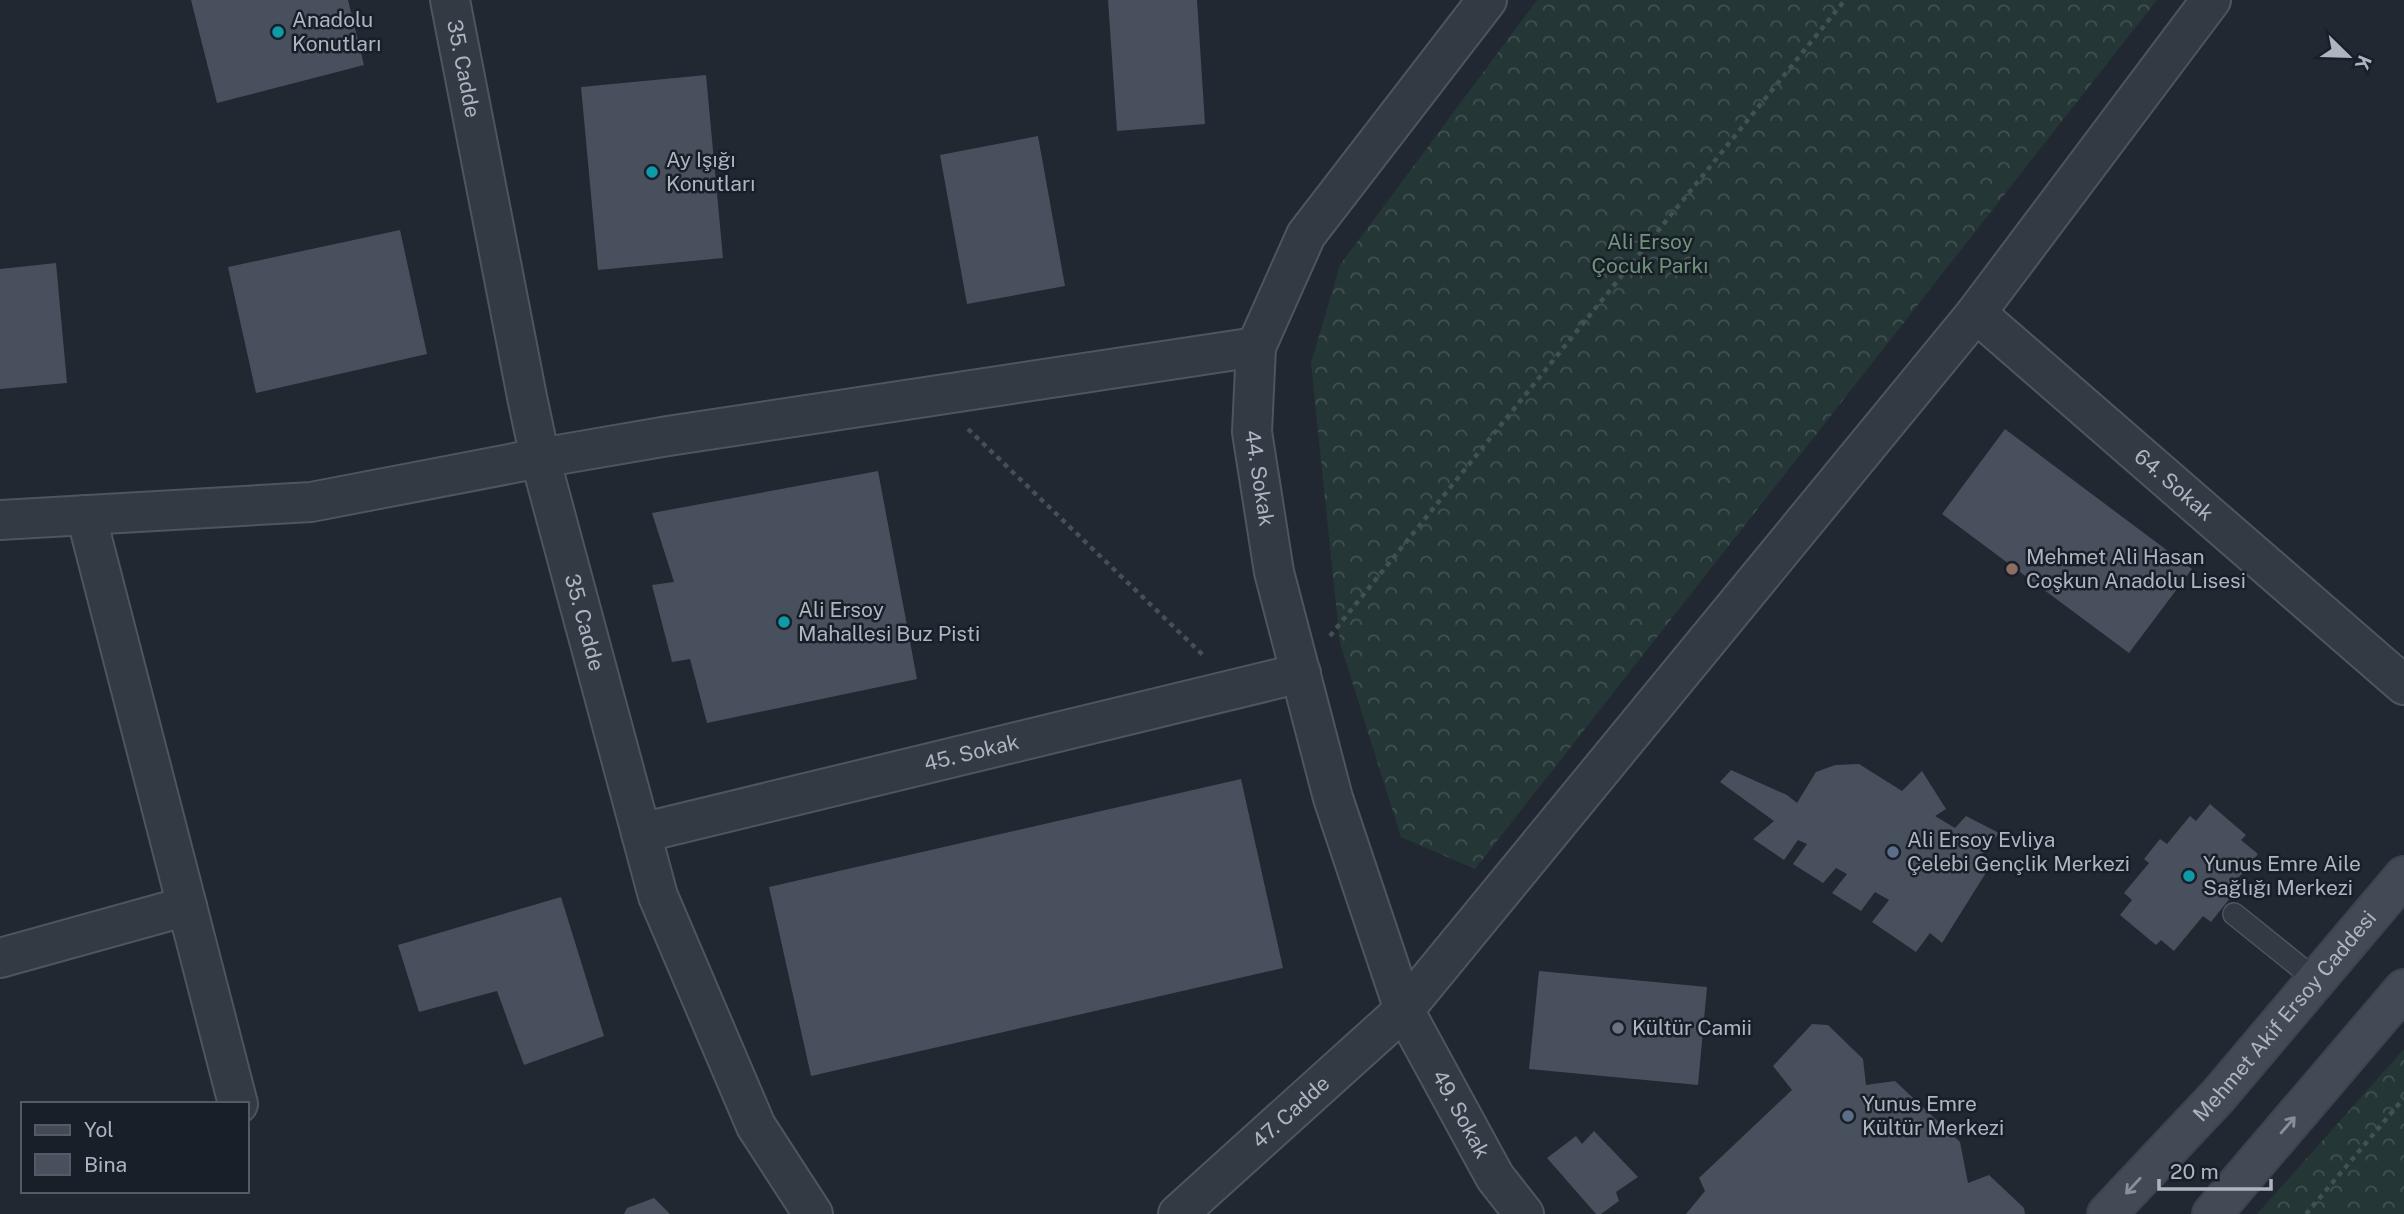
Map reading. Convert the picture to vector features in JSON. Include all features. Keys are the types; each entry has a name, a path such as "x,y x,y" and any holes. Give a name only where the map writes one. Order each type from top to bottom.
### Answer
{"main road":[{"name":"Mehmet Akif Ersoy Caddesi","path":"2107,1214 2218,1096 2404,876"},
{"path":"2212,1214 2404,989"}],"street":[{"name":"35. Cadde","path":"450,0 540,457 658,896 756,1126 813,1214"},
{"name":"44. Sokak","path":"1404,1010 1333,798 1274,572 1252,432 1256,347 1306,235 1487,0"},
{"name":"47. Cadde","path":"1178,1214 1404,1010 1976,313 2211,0"},
{"name":"64. Sokak","path":"1976,313 2404,685"},
{"path":"0,520 311,502 540,457 1256,347"},
{"path":"86,515 237,1102"},
{"name":"45. Sokak","path":"641,833 1301,673"},
{"path":"0,958 187,906"},
{"name":"49. Sokak","path":"1404,1010 1495,1177 1524,1214"}],"lane":[{"path":"2234,914 2316,980"}],"path":[{"path":"1301,673 1845,0"},
{"path":"967,428 1237,688"},
{"path":"2306,1214 2404,1098"}],"green space":[{"name":"Ali Ersoy Çocuk Parkı","path":"1537,0 2157,0 1475,869 1401,837 1340,643 1311,363 1340,265"},
{"path":"2404,1049 2404,1214 2257,1214"}],"building":[{"name":"Anadolu Konutları","path":"191,0 348,0 364,65 217,103"},
{"path":"1108,0 1197,0 1205,124 1117,131"},
{"name":"Ay Işığı Konutları","path":"706,75 723,258 598,270 581,87"},
{"path":"1038,136 1065,286 967,304 940,155"},
{"path":"400,230 427,354 256,393 228,267"},
{"path":"56,263 67,383 0,389 0,269"},
{"path":"2005,429 2192,569 2129,653 1942,514"},
{"name":"Ali Ersoy Mahallesi̇ Buz Pisti","path":"878,471 917,679 707,723 690,659 672,662 652,585 674,582 652,513"},
{"name":"Ali Ersoy Evliya Çelebi Gençlik Merkezi","path":"1859,764 1902,791 1922,771 1946,809 1935,816 1955,828 1966,816 1999,833 1974,865 1987,871 1942,943 1930,933 1916,952 1872,922 1889,900 1875,892 1861,911 1832,893 1847,874 1836,868 1823,883 1793,864 1807,844 1798,840 1784,860 1753,839 1774,821 1720,782 1731,770 1787,795 1797,803 1816,772 1835,765"},
{"path":"1241,779 1283,968 811,1076 769,887"},
{"name":"Yunus Emre Aile Sağlığı Merkezi","path":"2210,804 2246,835 2241,840 2258,854 2230,888 2235,892 2211,922 2203,916 2174,951 2161,940 2156,945 2120,915 2132,900 2124,893 2149,863 2144,859 2160,839 2167,844 2190,816 2196,821"},
{"path":"561,897 604,1036 524,1065 497,991 419,1012 398,945"},
{"name":"Kültür Camii","path":"1539,971 1707,987 1698,1085 1529,1069"},
{"name":"Yunus Emre Kültür Merkezi","path":"1812,1024 1828,1025 1863,1059 1866,1085 1895,1081 1960,1142 1968,1183 1989,1175 2024,1208 2025,1214 1686,1214 1705,1191 1699,1178 1792,1090 1773,1066"},
{"path":"1594,1131 1638,1177 1616,1192 1619,1201 1601,1214 1596,1214 1547,1158 1576,1136 1582,1144"},
{"path":"654,1198 670,1214 624,1214 627,1208"}],"place":[{"name":"Anadolu Konutları","path":"278,32"},
{"name":"Ay Işığı Konutları","path":"652,172"},
{"name":"Mehmet Ali Hasan Coşkun Anadolu Lisesi","path":"2012,569"},
{"name":"Ali Ersoy Mahallesi̇ Buz Pisti","path":"784,622"},
{"name":"Ali Ersoy Evliya Çelebi Gençlik Merkezi","path":"1893,852"},
{"name":"Yunus Emre Aile Sağlığı Merkezi","path":"2189,876"},
{"name":"Kültür Camii","path":"1618,1028"},
{"name":"Yunus Emre Kültür Merkezi","path":"1848,1116"}]}
